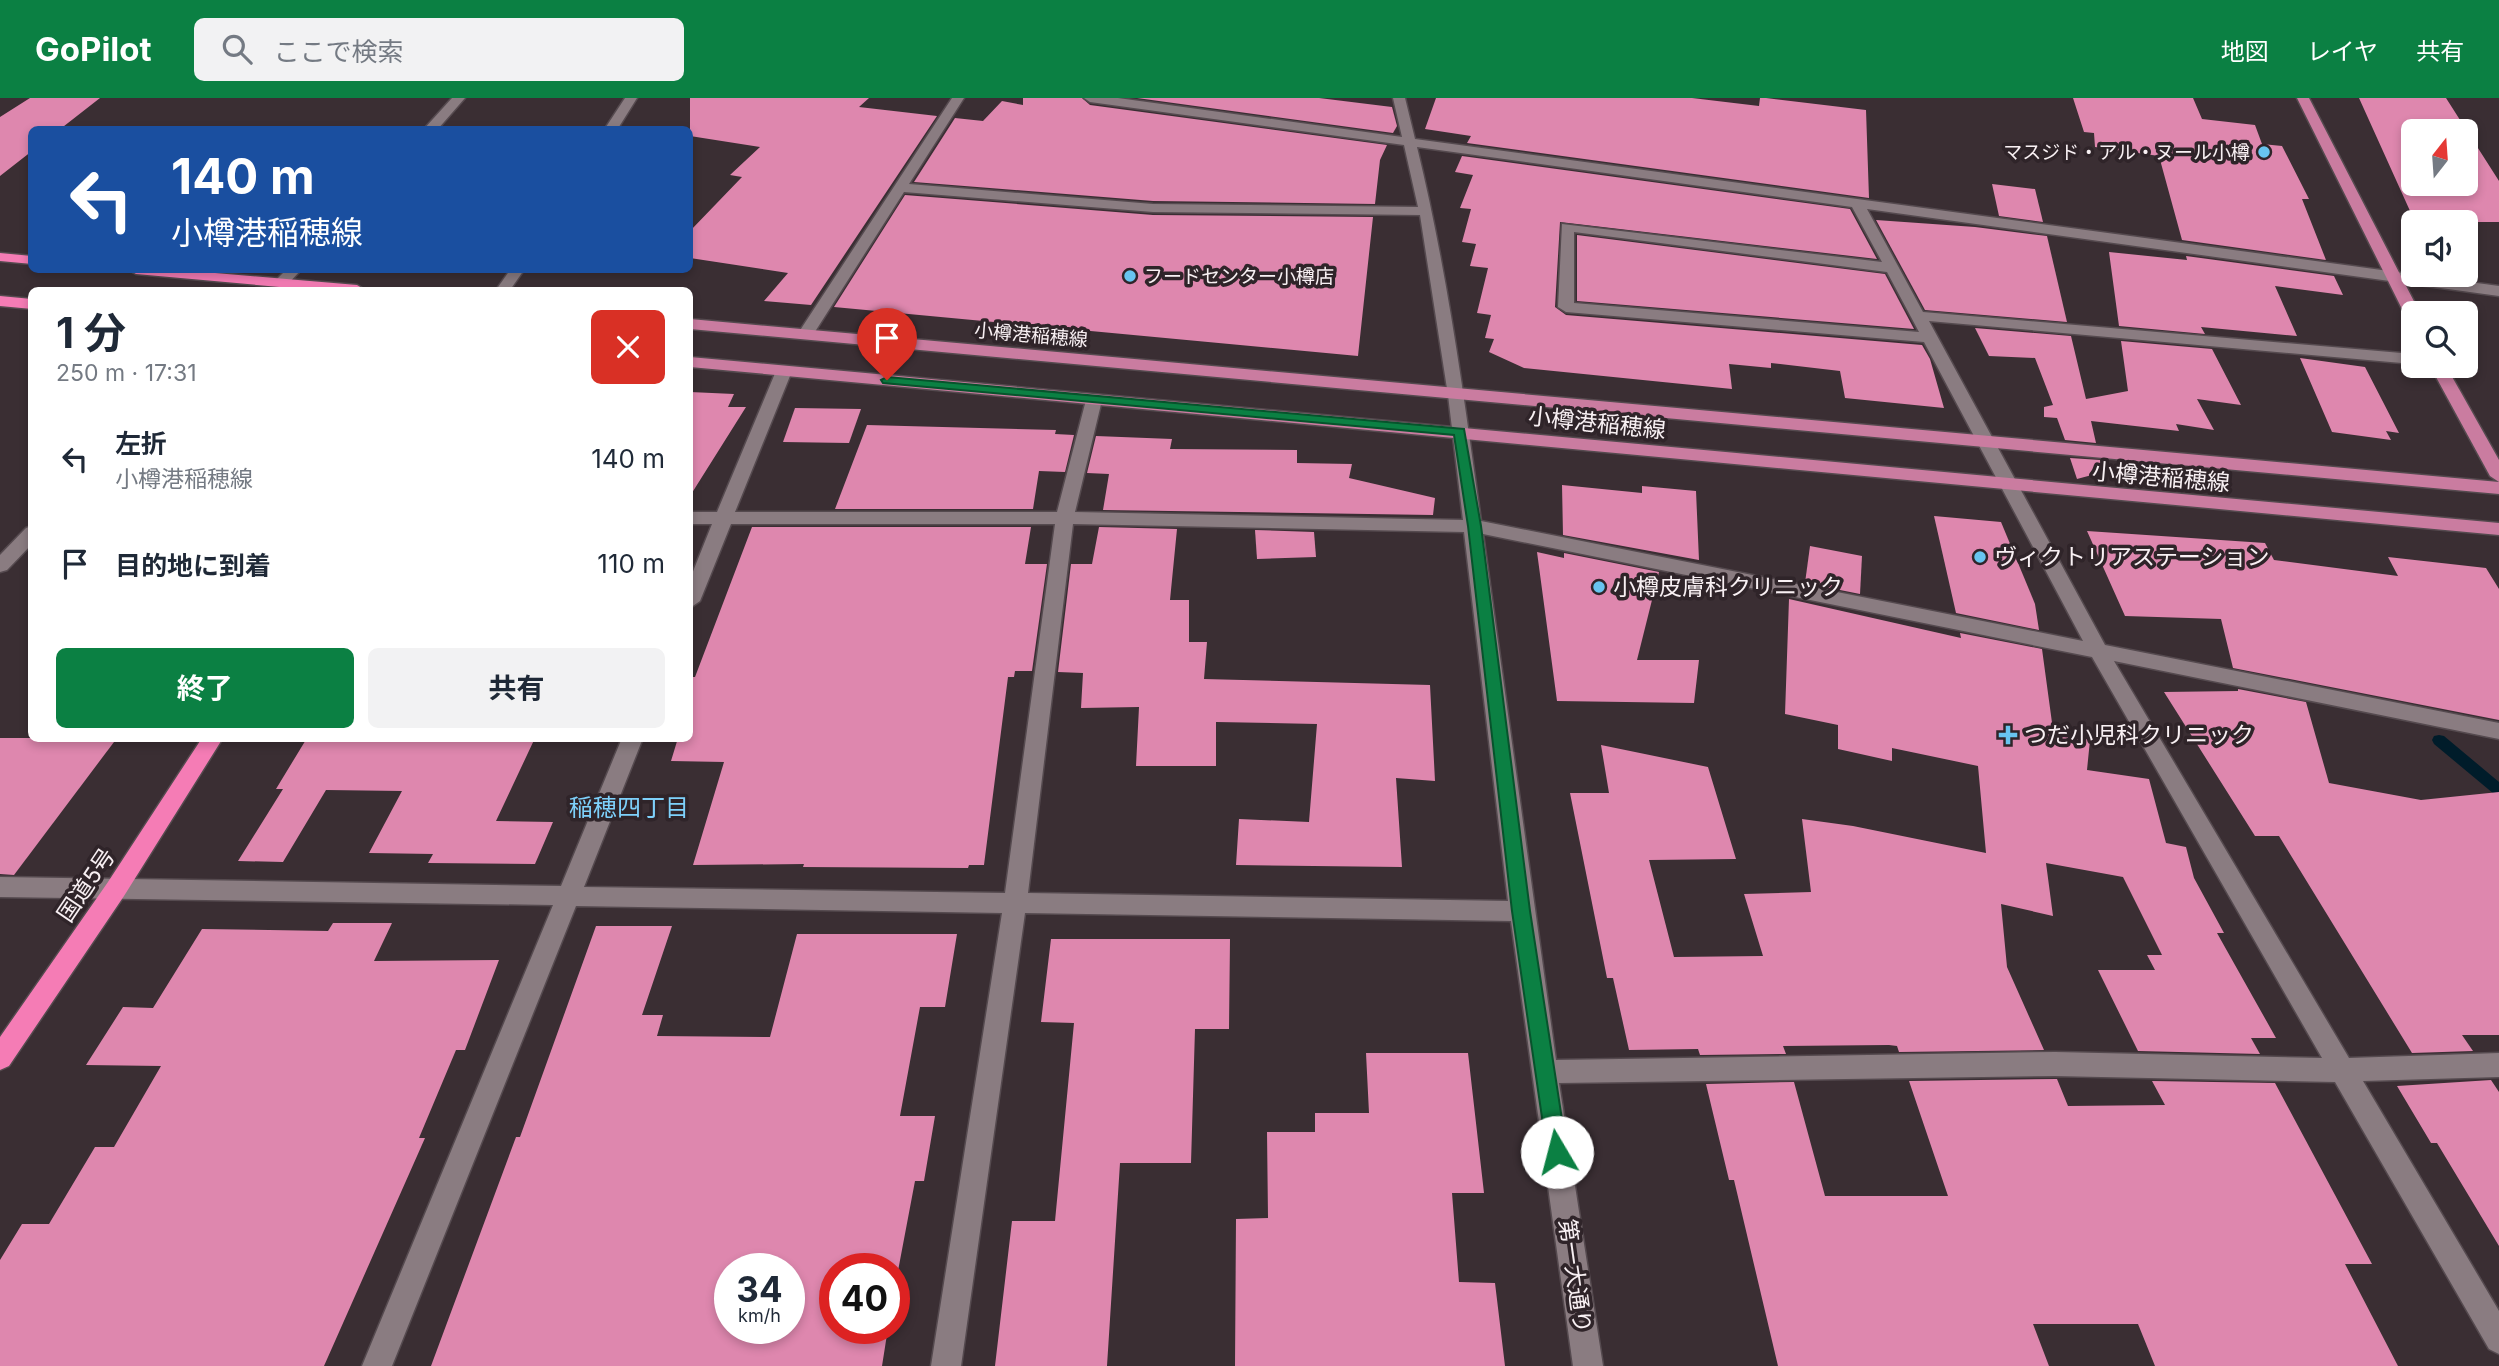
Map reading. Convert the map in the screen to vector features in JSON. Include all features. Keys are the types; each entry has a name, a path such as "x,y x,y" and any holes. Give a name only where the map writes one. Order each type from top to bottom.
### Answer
{"highway":[{"path":"0,257 28,260"},
{"path":"169,273 324,287"},
{"path":"0,301 28,304"},
{"name":"国道5号","path":"0,1058 116,889 210,742"}],"main road":[{"path":"2303,98 2406,301"},
{"name":"小樽港稲穂線","path":"693,324 2499,488"},
{"name":"小樽港稲穂線","path":"693,362 1460,432 2011,487 2499,529"},
{"path":"2445,378 2499,476"}],"street":[{"path":"433,126 459,98"},
{"path":"613,126 631,98"},
{"path":"805,335 898,187 958,98"},
{"path":"1090,98 2499,291"},
{"name":"第一大通り","path":"1399,98 1412,142 1426,211 1456,395 1475,526 1521,911 1588,1366"},
{"path":"898,187 1153,208 1426,211"},
{"path":"1856,201 2099,652 2499,1339"},
{"path":"1893,268 1567,227 1566,307 1932,338"},
{"path":"281,283 291,273"},
{"path":"1920,316 2401,358"},
{"path":"693,594 784,370"},
{"path":"946,1366 1015,903 1065,518 1094,400"},
{"path":"693,518 1065,518 1475,526 2499,731"},
{"path":"0,566 28,536"},
{"path":"377,1366 631,742"},
{"path":"0,887 1521,911"},
{"path":"1545,1072 2055,1064 2343,1070 2499,1065"}],"building":[{"path":"30,98 100,98 64,126 28,126 28,154 0,176 0,117"},
{"path":"690,98 869,98 859,107 937,116 811,305 764,301 788,273 693,258 693,228 742,177 730,175 760,147 693,136 693,126 690,126"},
{"path":"1023,98 1082,98 1090,105 1387,145 1380,160 1375,204 1153,201 914,182 955,118 983,121 1002,101 1023,105"},
{"path":"1137,98 1319,98 1392,107 1397,126 1393,133"},
{"path":"1436,98 1692,98 1759,106 1760,98 1766,98 1866,110 1869,198 1467,143 1471,136 1425,129"},
{"path":"2073,98 2193,98 2202,119 2255,125 2262,144 2282,146 2309,199 2302,199 2326,260 2182,240 2159,156 2095,147 2094,133 2084,132"},
{"path":"2359,98 2446,98 2459,119 2401,119 2401,191"},
{"path":"2478,148 2499,181 2499,222 2478,222 2478,210 2410,210 2403,196 2478,196"},
{"path":"1462,156 1850,209 1877,259 1560,222 1555,307 1566,315 1922,345 1930,359 1944,408 1845,398 1840,371 1771,363 1771,368 1729,364 1732,389 1524,368 1489,352 1494,339 1485,338 1491,315 1477,313 1488,268 1470,266 1476,244 1462,242 1471,209 1460,208 1473,175 1455,172"},
{"path":"1992,184 2035,189 2043,222 1999,216"},
{"name":"フードセンター小樽店","path":"905,195 1153,215 1373,217 1358,356 834,307"},
{"path":"1876,220 1975,227 2047,236 2067,322 1925,310"},
{"path":"1577,235 1885,274 1914,329 1577,301"},
{"path":"2109,252 2187,260 2186,256 2334,276 2343,295 2275,286 2297,336 2201,327 2205,334 2119,326"},
{"path":"1975,328 2071,336 2086,399 2128,391 2121,341 2212,349 2241,405 2197,399 2214,430 2176,424 2179,431 2091,421 2096,443 2065,440 2057,418 2044,417 2044,407 2053,405 2035,358 1989,356"},
{"path":"2300,358 2365,367 2399,433 2386,431 2391,440 2332,432"},
{"path":"693,392 734,394 728,407 746,407 693,491"},
{"path":"795,408 861,409 849,443 783,442"},
{"path":"867,425 1056,430 1055,434 1074,435 1065,472 1039,471 1033,509 835,509"},
{"path":"1096,436 1172,439 1170,449 1297,450 1297,463 1352,464 1349,478 1435,498 1433,515 1103,510 1109,474 1087,473"},
{"path":"2070,458 2100,460 2103,472 2077,479"},
{"path":"1562,485 1642,493 1642,486 1696,491 1699,560 1563,535"},
{"name":"ヴィクトリアステーション","path":"1934,516 2001,522 2035,604 2039,630 1956,613"},
{"path":"752,527 1031,527 1025,564 1047,564 1032,671 1015,671 1014,677 1008,677 984,865 969,865 968,868 803,867 804,864 693,865 724,762 671,761 677,742 693,742 695,677"},
{"path":"1099,527 1177,529 1170,600 1189,600 1189,642 1207,642 1204,679 1430,685 1435,781 1396,778 1402,867 1236,865 1239,819 1309,822 1317,724 1216,722 1216,766 1136,766 1139,707 1081,708 1083,673 1058,672 1071,564 1092,564"},
{"path":"1255,530 1314,532 1316,557 1257,559"},
{"path":"2087,531 2265,543 2274,560 2398,576 2388,557 2486,568 2499,589 2499,720 2233,668 2221,619 2125,616"},
{"path":"1810,546 1862,556 1860,594 1805,583"},
{"path":"1537,552 1564,558 1564,553 1659,572 1637,660 1699,660 1694,703 1557,701"},
{"path":"1789,599 1961,638 1960,633 2042,649 2053,730 2090,740 2087,770 2149,779 2166,843 2186,847 2194,878 2224,933 2217,933 2276,1038 2251,1038 2260,1054 2138,1051 2098,970 2155,970 2147,955 2162,955 2123,877 2046,863 2053,916 2001,904 2007,967 2044,1050 1899,1052 1897,1046 1889,1045 1783,1046 1786,1054 1700,1055 1698,1049 1629,1050 1613,978 1607,978 1570,793 1609,793 1601,745 1708,767 1736,859 1649,860 1674,957 1763,956 1744,894 1811,892 1802,819 1853,826 1986,853 1978,766 1892,748 1892,761 1838,749 1838,725 1785,714"},
{"path":"2238,689 2306,702 2329,783 2421,800 2499,792 2499,1035 2462,1035 2473,1051 2412,1053 2279,836 2255,836 2164,692"},
{"path":"0,738 28,738 28,742 114,742 14,875 0,874"},
{"path":"305,742 533,742 496,821 553,822 535,864 428,863 433,854 369,853 402,791 326,790 283,862 238,861 283,789 276,789"},
{"path":"333,923 392,923 374,961 499,960 465,1050 456,1050 419,1138 425,1138 324,1366 0,1366 0,1260 22,1224 49,1224 95,1147 114,1147 161,1066 86,1065 123,1007 153,1008 202,929 328,931"},
{"path":"596,926 672,926 642,1015 663,1015 657,1036 770,1037 797,934 957,934 945,1007 920,1007 900,1116 935,1116 924,1181 915,1181 901,1253 819,1253 819,1344 885,1344 882,1366 431,1366 516,1137 520,1137"},
{"path":"1051,939 1230,939 1229,1029 1195,1029 1191,1163 1120,1163 1107,1366 995,1366 1012,1221 1055,1221 1074,1023 1041,1022"},
{"path":"1366,1053 1468,1053 1484,1193 1452,1193 1459,1282 1495,1283 1505,1366 1235,1366 1236,1219 1268,1218 1267,1132 1315,1132 1315,1113 1369,1113"},
{"path":"2057,1079 2068,1106 2165,1105 2152,1081 2275,1083 2372,1264 2345,1264 2398,1366 2155,1366 2138,1324 2033,1324 2049,1366 1778,1366 1734,1180 1729,1180 1706,1084 1794,1082 1825,1196 1948,1196 1909,1081"},
{"path":"2491,1080 2499,1092 2499,1246 2437,1143 2431,1143 2397,1086"}],"waterway":[{"path":"2439,740 2499,790"}],"place":[{"name":"マスジド・アル・ヌール小樽","path":"2264,152"},
{"name":"フードセンター小樽店","path":"1130,276"},
{"name":"ヴィクトリアステーション","path":"1980,557"},
{"name":"小樽皮膚科クリニック","path":"1599,587"},
{"name":"つだ小児科クリニック","path":"2008,735"}],"district":[{"name":"稲穂四丁目","path":"629,807"}],"route":[{"path":"887,380 1460,432 1466,484 1475,526 1521,911 1557,1152"}]}
